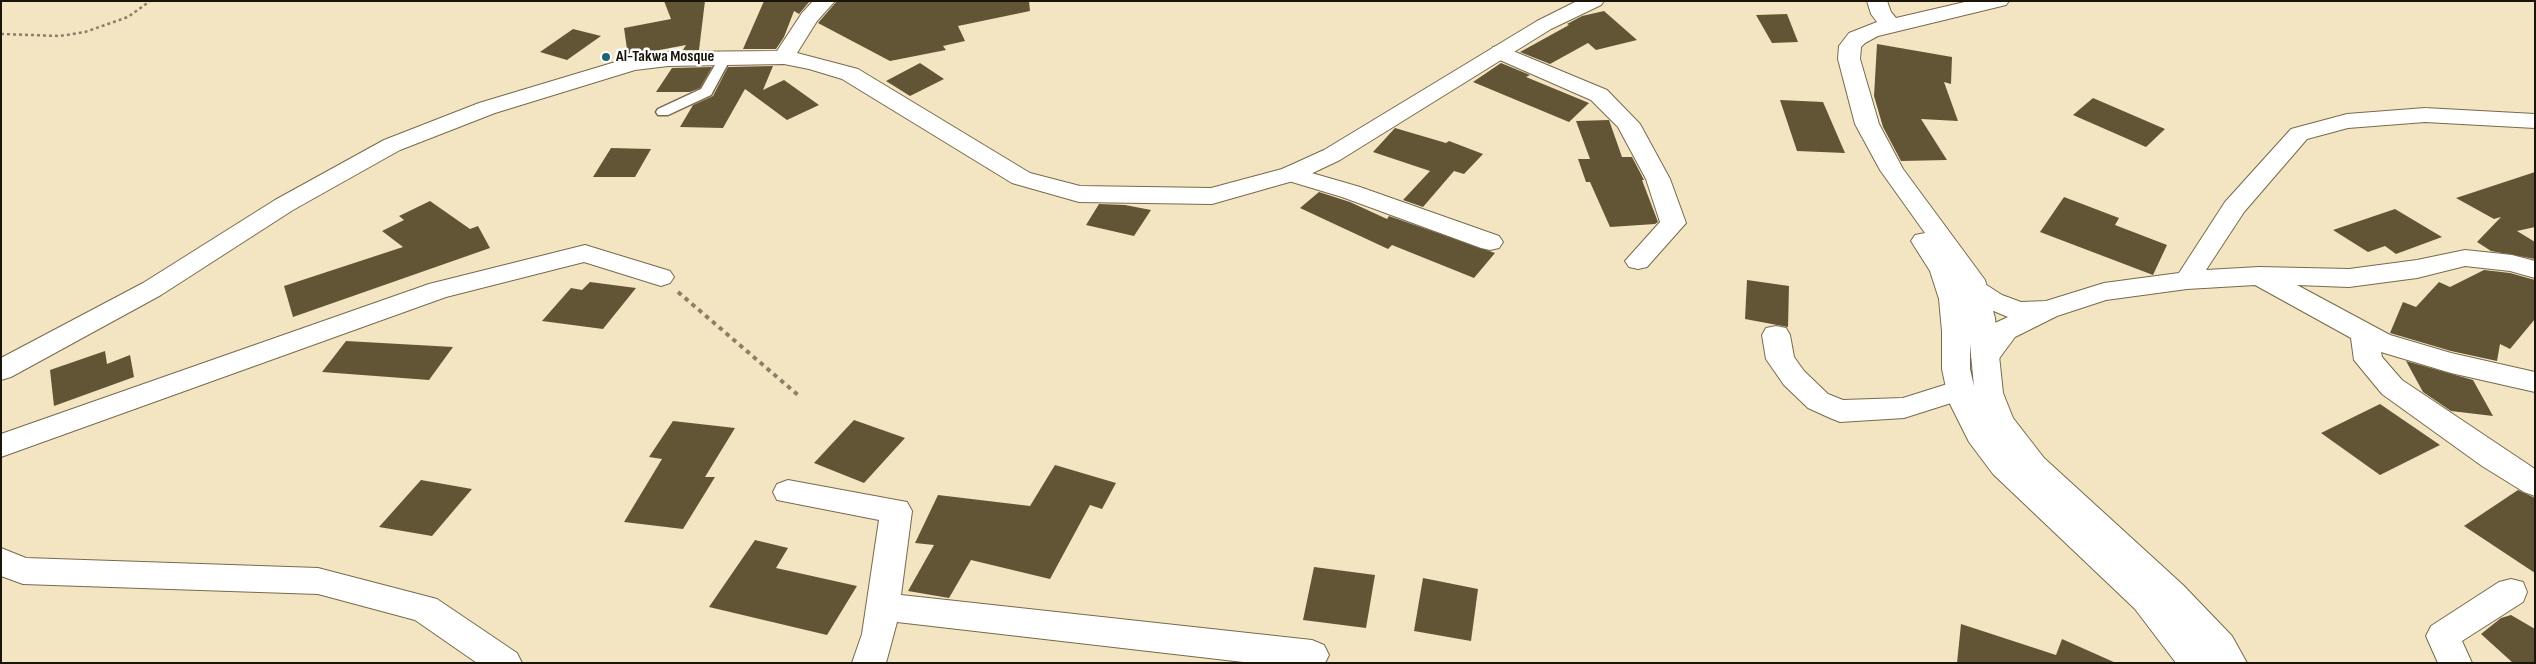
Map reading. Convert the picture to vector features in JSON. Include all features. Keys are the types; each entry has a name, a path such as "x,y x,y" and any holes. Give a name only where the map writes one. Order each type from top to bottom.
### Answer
{"street":[{"path":"784,57 809,17 825,1"},
{"path":"1,370 152,289 284,205 409,137 487,108 632,64 668,59 784,57 850,74 1021,178 1079,194 1138,197 1212,196 1290,174 1332,155 1544,25 1594,1"},
{"path":"1941,1 1862,18 1846,25 1837,33 1833,44 1831,60 1856,142 1943,271 1964,294 1993,301 2020,316"},
{"path":"1883,13 1999,1"},
{"path":"1501,52 1599,95 1628,124 1658,179 1673,223 1638,261"},
{"path":"2187,280 2234,207 2299,134 2347,121 2425,115 2535,121"},
{"path":"1290,174 1351,192 1490,242"},
{"path":"1,446 438,290 465,283 586,253 661,277"},
{"path":"1956,331 1981,318 2020,316 2047,310 2104,292 2187,280 2259,276 2349,278 2416,269 2465,258 2512,263 2535,270"},
{"path":"2259,276 2380,342 2433,358 2535,382"},
{"path":"1964,294 1963,309 1981,318"},
{"path":"1964,294 1956,331 1956,369 1963,402 1979,434 2004,466 2147,599 2196,663"},
{"path":"1985,357 2005,330 2020,316"},
{"path":"1981,318 1989,393 2000,422 2033,466 2171,595 2220,646 2230,663"},
{"path":"2364,334 2368,360 2392,387 2493,458 2535,484"},
{"path":"1776,335 1780,359 1794,378 1818,400 1840,411 1904,408 1960,390"},
{"path":"788,492 896,511 879,634 869,663"},
{"path":"8,571 318,581 426,609 505,663"},
{"path":"2455,663 2443,636 2511,592"},
{"path":"883,607 1312,655"}],"lane":[{"path":"663,112 706,92 724,58"}],"path":[{"path":"1,34 60,36 85,32 128,17 150,1"},
{"path":"661,277 798,395"}],"building":[{"path":"664,1 705,1 699,50 683,50 686,45 628,56 624,28 671,19"},
{"path":"764,1 810,1 799,14 794,11 784,37 776,49 743,49"},
{"path":"837,1 1029,1 1030,11 958,26 965,41 943,46 946,50 890,61 818,23"},
{"path":"1604,11 1637,40 1596,50 1588,43 1550,64 1520,52 1582,16"},
{"path":"1787,14 1798,42 1772,43 1756,15"},
{"path":"573,29 601,36 567,60 540,52"},
{"path":"1877,44 1952,57 1951,84 1944,82 1958,121 1921,119 1947,160 1901,161 1883,127 1874,96"},
{"path":"920,63 944,79 910,96 886,81"},
{"path":"1501,63 1530,75 1526,77 1589,103 1569,122 1473,82"},
{"path":"773,66 763,90 784,80 819,105 787,120 745,89 723,128 680,127 693,105 713,96 728,67"},
{"path":"712,67 700,88 690,92 656,92 672,68"},
{"path":"2093,98 2165,129 2146,147 2073,115"},
{"path":"1780,100 1823,102 1845,153 1797,151"},
{"path":"1609,120 1622,157 1632,157 1644,180 1642,180 1658,222 1655,224 1610,227 1590,182 1586,182 1578,159 1590,159 1576,121"},
{"path":"1395,128 1446,143 1449,141 1483,154 1464,174 1454,171 1423,207 1403,200 1430,171 1373,152"},
{"path":"611,148 651,149 635,177 593,177"},
{"path":"2535,172 2535,227 2517,231 2535,242 2535,259 2491,251 2477,242 2501,217 2494,219 2456,198"},
{"path":"1319,192 1350,202 1387,219 1389,216 1495,253 1474,278 1392,245 1388,249 1300,208"},
{"path":"2064,197 2119,218 2115,225 2167,245 2153,275 2040,232"},
{"path":"430,201 470,229 478,226 490,248 293,317 284,286 403,247 382,231 404,220 399,216"},
{"path":"1099,204 1125,205 1151,210 1134,236 1086,225"},
{"path":"2395,209 2442,237 2396,254 2385,246 2368,252 2333,230"},
{"path":"2484,270 2510,273 2535,280 2535,319 2510,349 2500,344 2497,361 2451,351 2390,333 2403,302 2416,307 2439,282 2450,287"},
{"path":"1747,280 1789,286 1788,327 1745,319"},
{"path":"590,282 636,288 603,329 542,321 571,288 582,290"},
{"path":"346,341 453,347 429,380 322,372"},
{"path":"105,351 107,364 130,355 134,377 54,406 50,370"},
{"path":"2406,361 2473,380 2493,416 2451,411 2423,392"},
{"path":"2380,404 2440,445 2380,475 2321,433"},
{"path":"854,420 905,438 864,483 814,463"},
{"path":"673,421 735,428 705,477 715,477 683,529 624,522 662,459 649,457"},
{"path":"1055,465 1116,483 1102,509 1090,505 1050,579 971,560 949,598 908,591 934,545 915,543 938,495 1030,506"},
{"path":"421,480 472,489 432,536 379,527"},
{"path":"2518,490 2535,498 2535,573 2464,526"},
{"path":"755,540 788,548 776,568 857,586 827,635 709,607"},
{"path":"1314,567 1375,575 1366,628 1303,620"},
{"path":"1423,578 1478,589 1471,641 1414,631"},
{"path":"2511,615 2535,629 2535,663 2513,663 2481,634 2501,618"},
{"path":"1961,624 2056,655 2062,639 2116,663 1957,663"}],"place":[{"name":"Al-Takwa Mosque","path":"606,57"}]}
